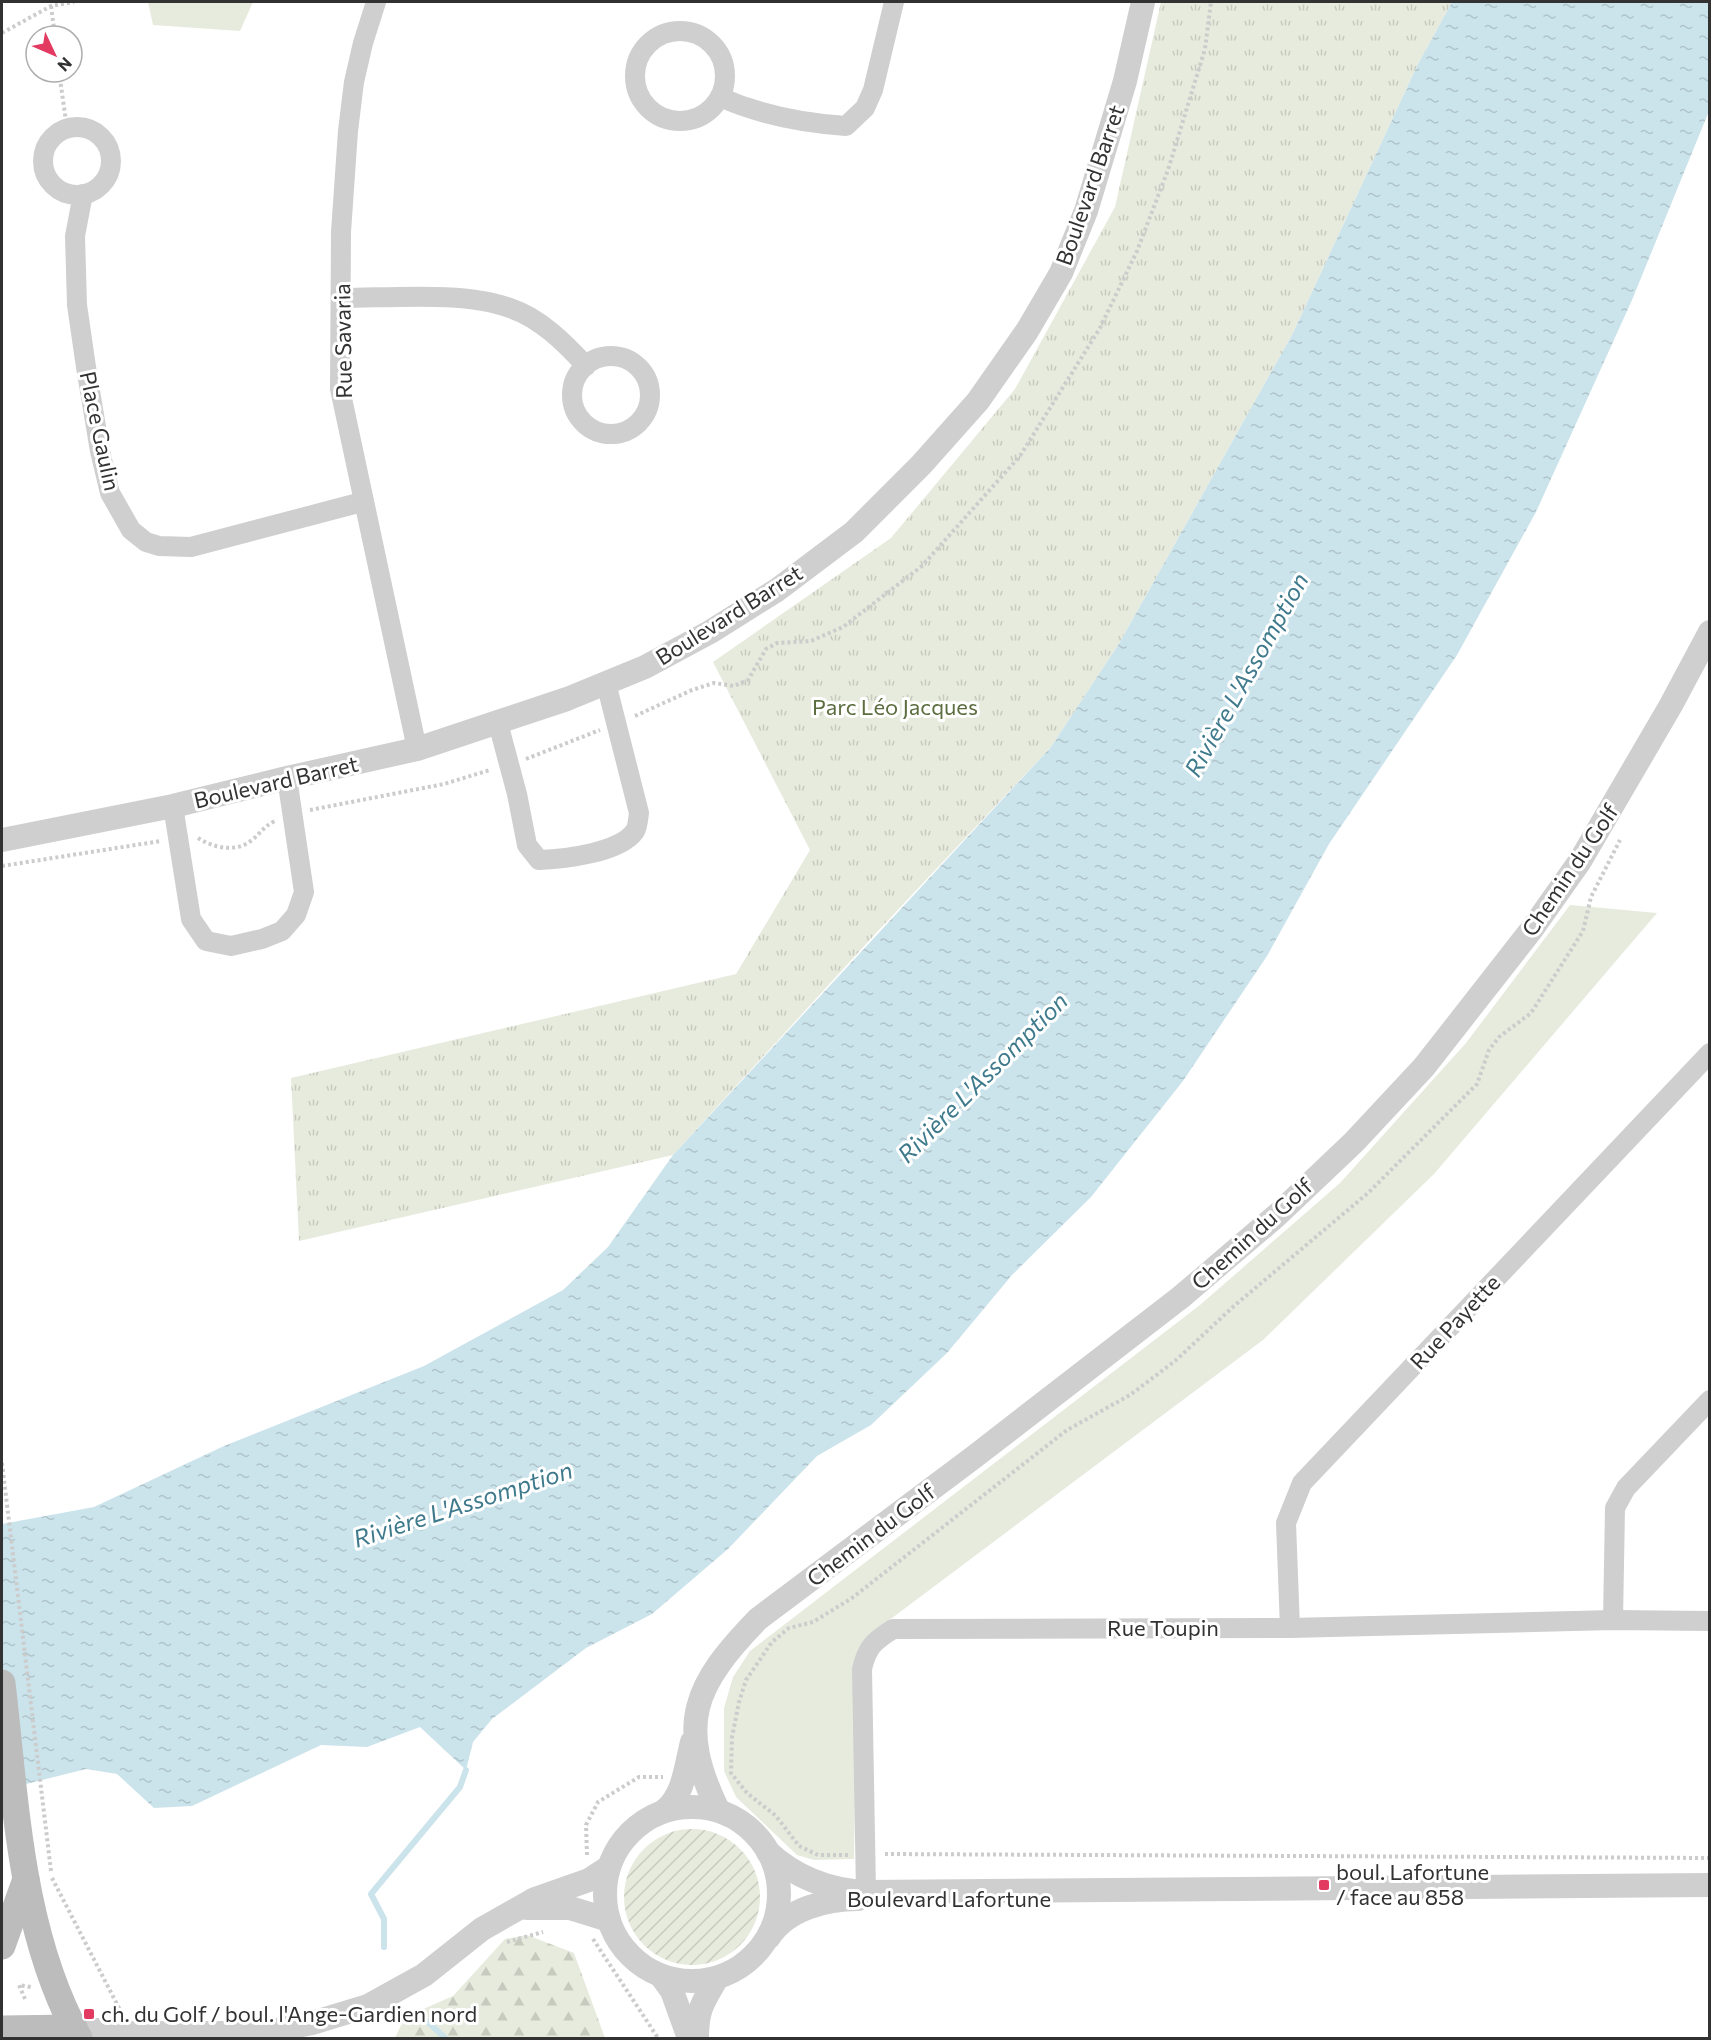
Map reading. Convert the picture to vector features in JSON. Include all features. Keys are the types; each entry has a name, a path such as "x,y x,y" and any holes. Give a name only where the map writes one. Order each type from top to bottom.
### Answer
{"main road":[{"path":"2,1683 39,1878 45,1960 63,2010 77,2033"},
{"path":"2,1946 39,1878"},
{"path":"2,2029 77,2033"}],"street":[{"name":"Rue Savaria","path":"376,2 354,82 348,131 341,232 340,389 362,502 417,749"},
{"path":"720,97 781,118 846,126 865,108 873,90 894,2"},
{"name":"Boulevard Barret","path":"2,840 173,806 417,749 498,723 567,699 645,667 710,632 785,584 854,532 921,465 978,401 1027,331 1065,262 1086,211 1107,145 1143,2"},
{"path":"687,30 701,35 712,43 721,55 725,69 725,84 720,97 710,110 697,118 682,122 666,119 652,112 641,101 635,86 634,71 639,55 647,44 666,33 687,30"},
{"path":"78,126 88,128 106,142 111,164 102,184 94,191 71,195 51,184 45,174 42,163 43,152 48,141 56,133 67,128 78,126"},
{"name":"Place Gaulin","path":"83,194 75,236 77,305 86,367 100,451 110,493 132,530 146,542 159,546 191,547 362,502"},
{"path":"341,298 463,298 510,308 538,322 568,347 586,366"},
{"name":"Chemin du Golf","path":"664,1811 671,1806 677,1796 694,1734 701,1696 713,1672 733,1644 759,1619 1181,1298 1276,1216 1336,1159 1424,1067 1532,929 1580,861 1671,705 1710,632"},
{"path":"498,723 526,845 539,860 565,859 614,846 629,838 637,829 639,813 606,683"},
{"path":"173,806 191,919 206,941 231,946 252,942 282,932 296,915 304,892 287,778"},
{"name":"Rue Payette","path":"1290,1628 1286,1523 1302,1483 1710,1053"},
{"path":"1613,1620 1615,1508 1626,1488 1710,1400"},
{"name":"Rue Toupin","path":"866,1892 862,1669 866,1651 878,1638 893,1629 1290,1628 1613,1620 1710,1621"},
{"name":"Chemin du Golf","path":"694,1734 698,1760 718,1810"},
{"path":"77,2033 262,2033 312,2023 368,2006 424,1975 482,1929 535,1899 589,1880 599,1867 621,1842 640,1823 664,1811 691,1806 718,1810 738,1819 755,1834 768,1852 777,1875 779,1899 774,1923 763,1945 743,1965 717,1978 690,1982 662,1977 644,1968 629,1955 617,1939 609,1920 599,1867"},
{"name":"Boulevard Lafortune","path":"768,1852 783,1866 816,1883 848,1891 866,1892 1710,1885"},
{"name":"Boulevard Lafortune","path":"763,1945 774,1930 787,1919 811,1907 837,1899 1092,1898 1113,1890"},
{"path":"522,1908 537,1910 570,1908 609,1920"},
{"path":"662,1977 672,1991 689,2038"},
{"path":"697,2038 701,2004 717,1978"}],"path":[{"path":"2,33 51,6 74,2"},
{"path":"2,866 178,838 195,837 209,845 234,849 252,840 264,826 293,814 444,784 509,765 616,724 692,690 714,683 734,686 748,680 766,650 777,643 811,641 843,627 922,566 1020,456 1100,328 1137,251 1168,170 1205,49 1211,2"},
{"path":"51,6 53,24"},
{"path":"61,84 67,128"},
{"path":"2,1463 39,1878 120,2010"},
{"path":"599,1867 586,1845 586,1825 598,1802 639,1778 658,1776 671,1780"},
{"path":"891,1854 1710,1858"},
{"path":"588,1934 595,1940 658,2038"},
{"path":"25,2000 19,1986 32,1987"}],"green space":[{"path":"148,2 253,2 240,31 153,25"},
{"name":"Parc Léo Jacques","path":"1161,2 1452,2 1417,66 1293,333 1120,642 1051,747 878,931 673,1155 299,1241 291,1078 736,974 810,850 713,662 891,538 1015,389 1115,207"},
{"path":"1570,905 1657,913 1434,1174 1263,1340 872,1633 857,1659 854,1859 814,1860 797,1855 736,1797 724,1771 724,1708 733,1677 750,1651 1200,1305 1340,1183 1466,1043"},
{"path":"692,1829 718,1834 740,1849 755,1871 760,1897 755,1923 740,1945 718,1960 692,1965 666,1960 644,1945 629,1923 624,1897 629,1871 644,1849 666,1834"},
{"path":"527,1935 574,1953 605,2038 395,2038 405,2017 453,1996 505,1939"}],"water":[{"name":"Rivière L'Assomption","path":"1452,2 1709,2 1709,111 1632,300 1536,512 1457,655 1329,844 1267,956 1183,1081 1091,1197 1012,1275 947,1353 871,1425 817,1456 728,1549 652,1614 586,1648 492,1719 473,1742 466,1770 420,1727 367,1747 321,1745 192,1806 154,1808 117,1774 86,1769 2,1790 2,1524 94,1507 224,1446 424,1366 563,1290 608,1247 673,1155 1051,747 1120,642 1293,333 1417,66"}],"waterway":[{"path":"384,1947 384,1919 371,1894 460,1787 466,1770"},
{"path":"428,2022 445,2038"}],"place":[{"name":"boul. Lafortune / face au 858","path":"1324,1885"},
{"name":"ch. du Golf / boul. l'Ange-Gardien nord","path":"89,2014"}]}
